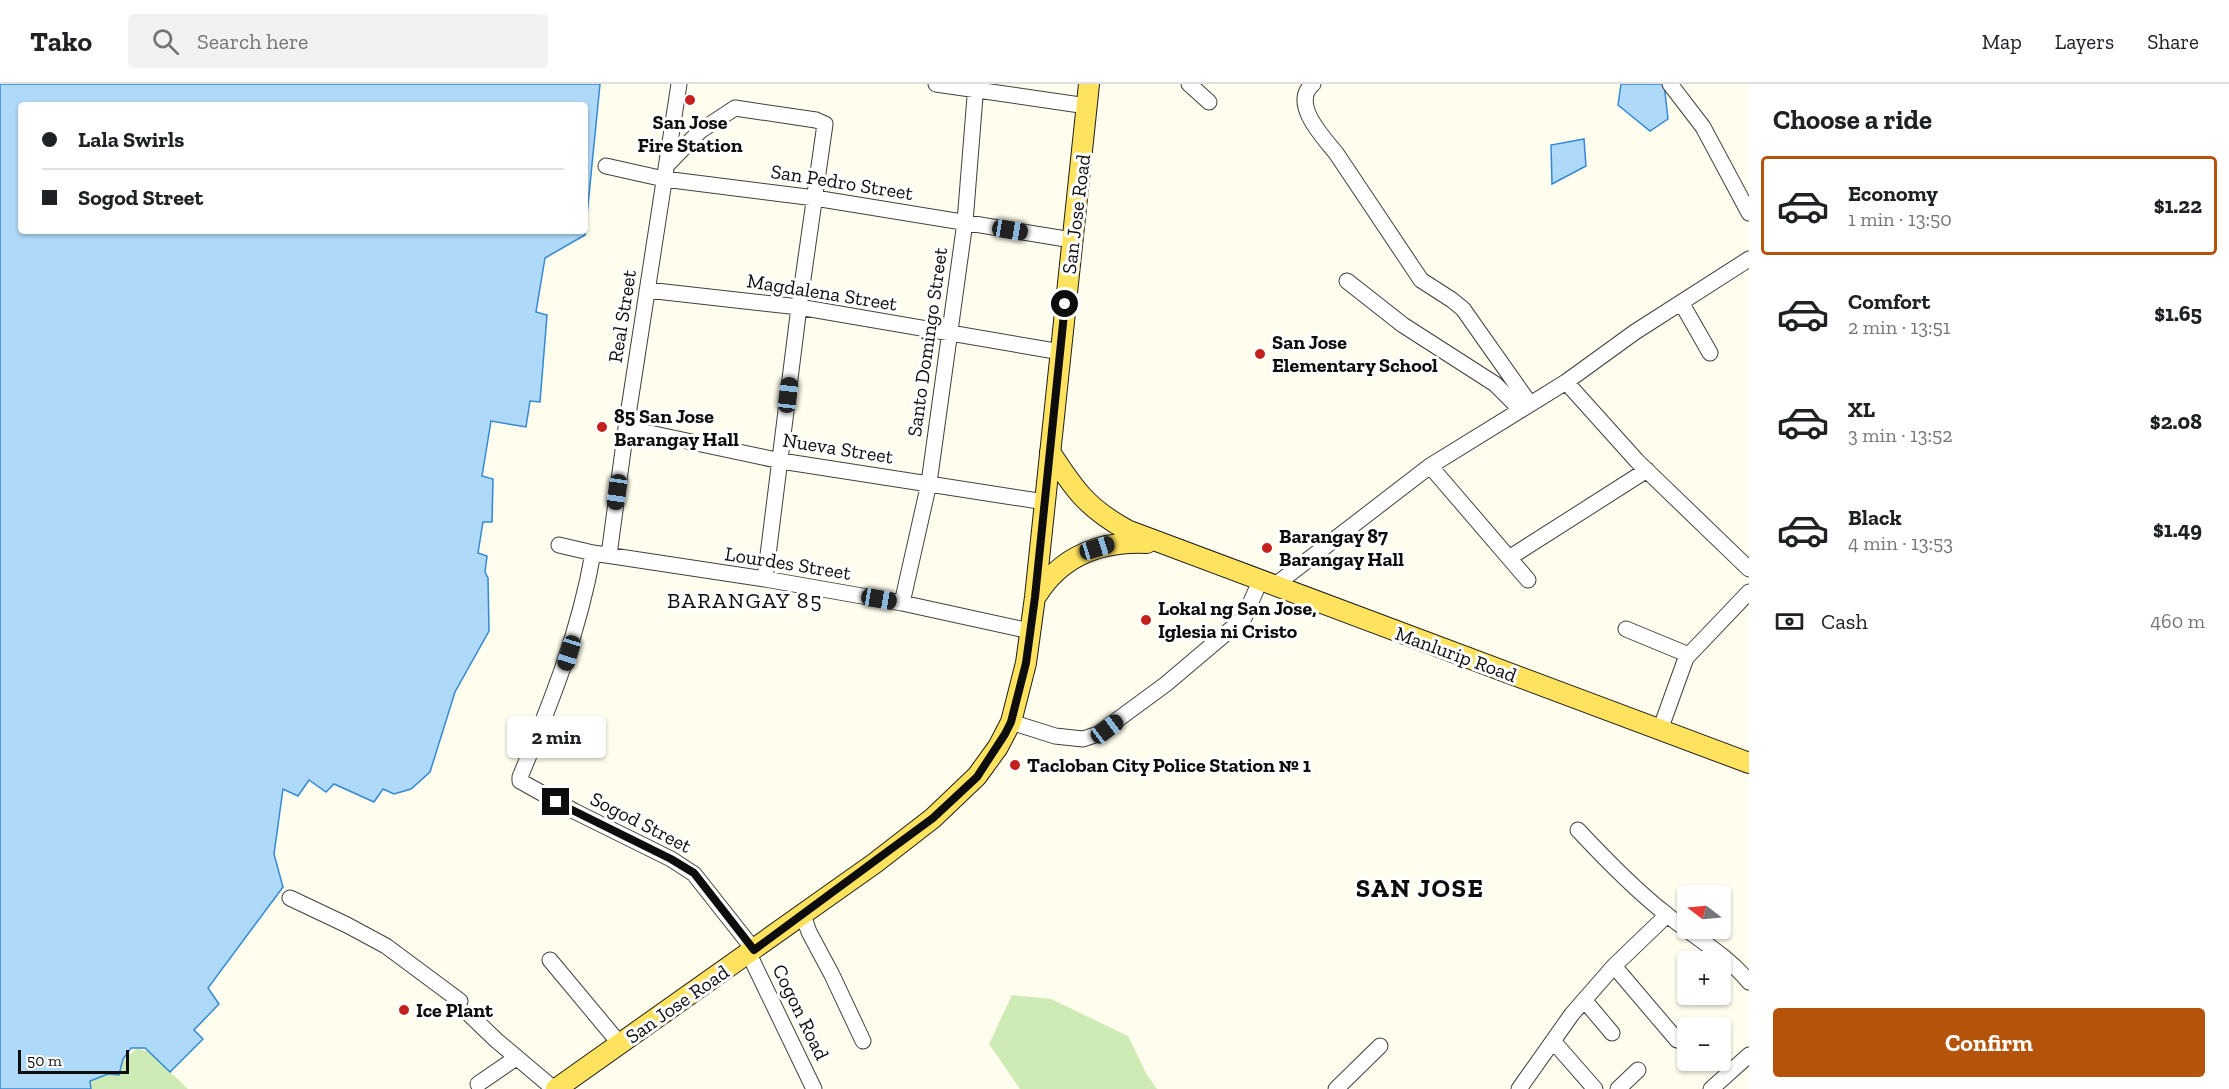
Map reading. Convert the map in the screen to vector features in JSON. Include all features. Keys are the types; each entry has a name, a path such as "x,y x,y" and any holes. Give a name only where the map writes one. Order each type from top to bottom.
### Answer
{"main road":[{"name":"San Jose Road","path":"555,1089 752,952 925,825 977,777 1011,722 1026,663 1035,597 1089,84"},
{"name":"Manlurip Road","path":"1050,452 1077,492 1088,504 1127,530 1749,763"},
{"name":"Manlurip Road","path":"1035,597 1058,569 1085,552 1126,542 1163,544"}],"street":[{"name":"Real Street","path":"520,777 565,667 579,616 601,554 626,428 679,84"},
{"path":"936,84 975,87 1087,106"},
{"path":"1189,84 1209,102"},
{"path":"1313,84 1308,88 1305,96 1306,109 1321,136 1336,153 1421,280 1463,309 1526,407"},
{"path":"1670,84 1703,127 1749,213"},
{"name":"Santo Domingo Street","path":"902,603 929,483 964,222 975,87"},
{"path":"666,172 700,131 735,108 816,120 825,124 765,579"},
{"name":"San Pedro Street","path":"606,166 666,172 1072,240"},
{"path":"1011,722 1055,736 1083,739 1098,734 1166,684 1244,618 1267,583 1430,466 1566,382 1635,332 1748,264"},
{"path":"1347,281 1403,325 1495,384 1526,407"},
{"name":"Magdalena Street","path":"647,290 799,308 1061,352"},
{"path":"1682,304 1710,353"},
{"path":"1566,382 1647,470 1749,569"},
{"name":"Nueva Street","path":"626,428 781,461 1045,502"},
{"path":"1430,466 1528,580"},
{"path":"1509,558 1647,470"},
{"name":"Lourdes Street","path":"559,545 601,554 902,603 1030,631"},
{"path":"1660,730 1689,655 1749,592"},
{"path":"1626,629 1689,655"},
{"name":"Sogod Street","path":"520,777 522,783 694,873 752,952"},
{"path":"1578,830 1615,870 1667,915 1707,943 1749,982"},
{"path":"290,898 386,946 460,1001"},
{"path":"803,915 809,932 863,1041"},
{"path":"1519,1089 1572,1014 1614,966 1667,915"},
{"name":"Cogon Road","path":"752,952 814,1089"},
{"path":"550,960 621,1044"},
{"path":"1614,966 1677,1040"},
{"path":"1585,1001 1612,1033"},
{"path":"470,1015 516,1058 555,1089"},
{"path":"1553,1041 1595,1089"},
{"path":"1336,1089 1380,1046"},
{"path":"1711,1089 1749,1055"},
{"path":"478,1084 516,1058"},
{"path":"1618,1089 1638,1070"}],"green space":[{"path":"1012,995 1051,999 1128,1036 1147,1075 1157,1089 1020,1089 989,1044"},
{"path":"137,1048 149,1052 188,1089 91,1089 89,1081 108,1074"}],"water":[{"path":"0,84 600,84 588,205 588,102 18,102 18,234 585,234 545,258 536,312 547,315 540,402 530,401 526,427 491,421 482,476 493,479 492,522 483,522 478,553 487,556 485,572 488,578 489,631 455,692 430,772 411,789 394,794 383,789 374,802 334,784 326,792 309,780 298,796 283,789 274,854 283,887 208,988 219,1004 194,1030 203,1039 170,1072 145,1048 131,1048 123,1059 119,1075 108,1074 90,1081 91,1089 0,1089"},
{"path":"1621,84 1664,84 1668,119 1650,131 1618,105"},
{"path":"1584,139 1586,166 1552,184 1551,145"}],"place":[{"name":"San Jose Fire Station","path":"690,100"},
{"name":"San Jose Elementary School","path":"1260,354"},
{"name":"85 San Jose Barangay Hall","path":"602,427"},
{"name":"Barangay 87 Barangay Hall","path":"1267,548"},
{"name":"Lokal ng San Jose, Iglesia ni Cristo","path":"1146,620"},
{"name":"Tacloban City Police Station № 1","path":"1015,765"},
{"name":"Ice Plant","path":"404,1010"}],"district":[{"name":"BARANGAY 85","path":"745,600"},
{"name":"SAN JOSE","path":"1420,888"}],"route":[{"path":"556,802 671,859 694,873 754,950 874,863 955,799 977,777 1005,734 1011,722 1026,663 1035,597 1065,304"}]}
